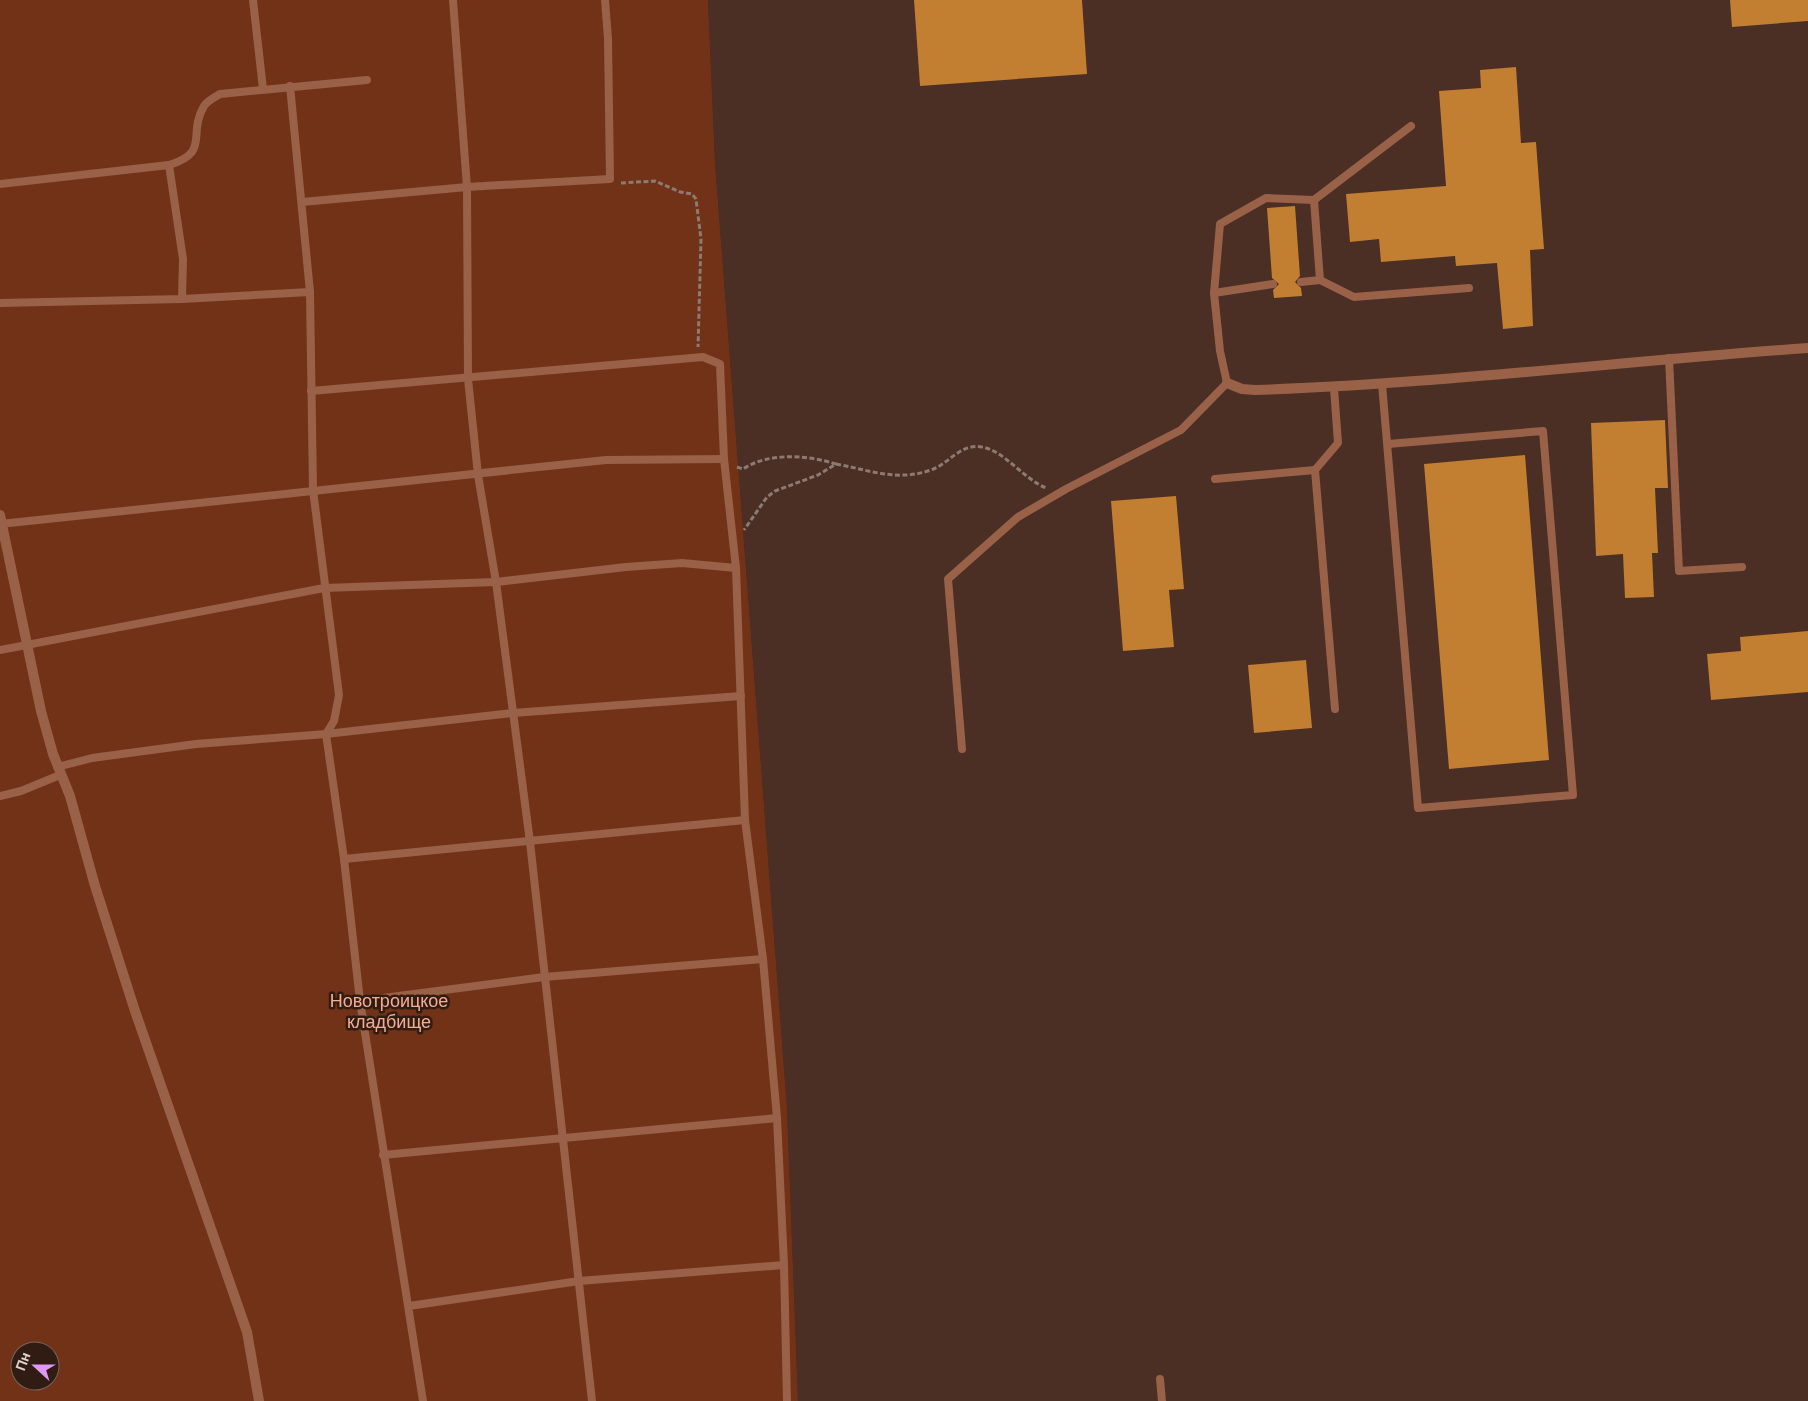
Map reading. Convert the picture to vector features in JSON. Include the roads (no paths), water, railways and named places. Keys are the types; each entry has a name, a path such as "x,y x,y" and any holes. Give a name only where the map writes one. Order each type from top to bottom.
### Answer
{"street":[{"path":"1227,383 1242,389 1255,390 1334,388 1669,358 1808,348"},
{"path":"1,521 41,711 59,771 70,796 94,886 135,1012 247,1332 259,1401"}],"lane":[{"path":"253,0 263,89"},
{"path":"453,0 466,188 468,379 478,475 496,582 530,842 592,1401"},
{"path":"302,202 466,188 610,179 608,39 605,0"},
{"path":"0,184 170,165 187,160 195,149 197,124 205,104 220,94 367,80"},
{"path":"290,86 310,292 313,490 338,695 334,721 326,734 344,860 360,1000 423,1401"},
{"path":"962,749 948,579 1018,518 1059,494 1181,430 1227,383 1220,351 1214,293 1220,224 1266,198 1314,200 1411,126"},
{"path":"170,165 183,259 182,299"},
{"path":"1314,200 1320,280"},
{"path":"1301,282 1320,280 1354,297 1470,288"},
{"path":"1214,293 1273,284"},
{"path":"0,303 182,299 310,292"},
{"path":"311,391 698,358 720,364 724,459 736,568 745,820 763,959 777,1118 784,1265 787,1401"},
{"path":"1669,358 1679,571 1742,567"},
{"path":"1382,384 1418,808 1573,796 1543,431 1388,444"},
{"path":"1216,479 1314,470 1338,443 1334,388"},
{"path":"1,521 478,475 606,460 724,459"},
{"path":"1314,470 1335,708"},
{"path":"0,650 324,588 496,582 626,566 673,564 736,568"},
{"path":"0,796 20,791 59,771 92,758 196,744 326,734 514,713 741,696"},
{"path":"344,860 745,820"},
{"path":"360,1000 544,977 763,959"},
{"path":"383,1155 777,1118"},
{"path":"409,1306 579,1281 784,1265"},
{"path":"1160,1379 1162,1401"}],"park label":[{"name":"Новотроицкое кладбище","path":"389,1011"}]}
